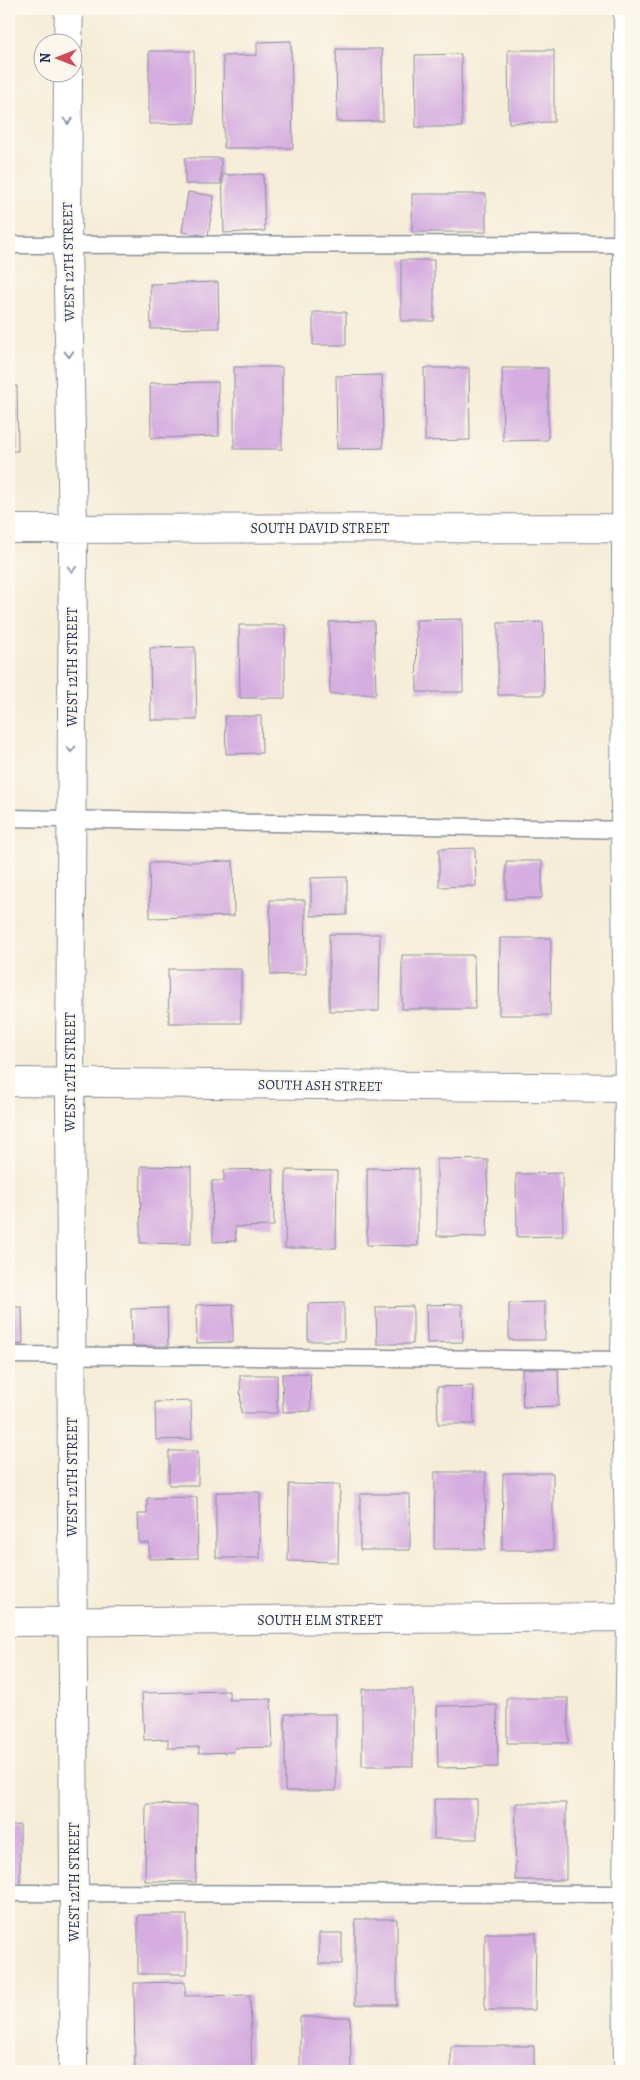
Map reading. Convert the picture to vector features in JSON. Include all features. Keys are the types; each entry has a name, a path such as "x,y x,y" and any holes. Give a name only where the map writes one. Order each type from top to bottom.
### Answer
{"street":[{"path":"68,32 69,9"},
{"path":"628,9 628,830 630,1088 628,1360 631,1617 628,2071"},
{"name":"WEST 12TH STREET","path":"68,82 67,244 73,528 70,1082 73,1355 73,2071"},
{"name":"SOUTH DAVID STREET","path":"9,529 628,528"},
{"name":"SOUTH ASH STREET","path":"9,1082 630,1088"},
{"name":"SOUTH ELM STREET","path":"9,1622 631,1617"}],"lane":[{"path":"9,245 629,244"},
{"path":"9,818 628,830"},
{"path":"9,1355 628,1360"},
{"path":"9,1893 629,1894"}],"building":[{"path":"291,41 293,148 224,148 223,56 257,55 257,42"},
{"path":"336,49 382,49 383,121 337,122"},
{"path":"508,50 554,50 554,122 509,123"},
{"path":"149,51 194,51 195,123 149,124"},
{"path":"461,54 462,127 416,127 415,55"},
{"path":"185,158 221,158 221,184 185,184"},
{"path":"263,174 265,231 224,233 222,175"},
{"path":"188,192 214,196 208,236 182,232"},
{"path":"412,194 486,194 486,232 412,232"},
{"path":"401,260 434,260 434,321 401,321"},
{"path":"218,282 219,328 151,329 150,284"},
{"path":"313,312 346,312 346,345 313,345"},
{"path":"234,367 282,367 282,449 234,449"},
{"path":"424,368 469,368 470,440 425,441"},
{"path":"502,368 548,368 548,440 503,441"},
{"path":"382,375 383,448 337,449 336,376"},
{"path":"218,382 219,436 151,438 150,383"},
{"path":"9,386 17,386 18,451 9,451"},
{"path":"462,619 463,692 417,692 416,620"},
{"path":"374,621 376,694 330,694 329,622"},
{"path":"543,622 544,695 498,695 498,623"},
{"path":"239,625 285,625 285,698 240,698"},
{"path":"195,647 197,720 151,720 150,648"},
{"path":"225,716 261,716 262,753 226,754"},
{"path":"475,848 476,886 439,887 439,849"},
{"path":"233,861 234,916 150,918 149,863"},
{"path":"506,861 542,861 542,898 506,899"},
{"path":"347,877 347,915 311,916 311,878"},
{"path":"270,900 305,900 306,974 271,975"},
{"path":"329,934 380,934 379,1011 329,1011"},
{"path":"500,938 551,938 550,1015 499,1015"},
{"path":"402,955 474,955 475,1009 402,1009"},
{"path":"168,969 241,969 241,1023 169,1023"},
{"path":"437,1159 488,1160 487,1237 437,1236"},
{"path":"141,1166 191,1167 191,1244 140,1243"},
{"path":"367,1168 418,1169 418,1246 367,1245"},
{"path":"273,1169 274,1226 235,1227 236,1241 213,1242 212,1181 224,1181 224,1170"},
{"path":"286,1170 337,1171 336,1248 285,1248"},
{"path":"562,1173 563,1236 517,1237 516,1174"},
{"path":"545,1302 545,1340 509,1340 509,1303"},
{"path":"344,1303 344,1341 308,1341 308,1304"},
{"path":"233,1304 233,1342 197,1343 196,1305"},
{"path":"462,1304 463,1342 427,1343 426,1305"},
{"path":"413,1306 413,1344 377,1344 376,1307"},
{"path":"9,1307 22,1307 23,1344 9,1345"},
{"path":"167,1308 168,1346 132,1346 131,1309"},
{"path":"522,1369 558,1369 559,1406 523,1407"},
{"path":"310,1373 311,1411 283,1412 282,1374"},
{"path":"240,1375 277,1375 277,1413 241,1413"},
{"path":"473,1386 474,1424 438,1424 437,1387"},
{"path":"191,1401 192,1439 156,1440 155,1402"},
{"path":"169,1451 198,1451 198,1485 169,1485"},
{"path":"435,1472 486,1472 485,1549 434,1549"},
{"path":"503,1473 553,1473 553,1550 502,1550"},
{"path":"289,1484 340,1485 338,1562 288,1561"},
{"path":"216,1492 260,1492 260,1558 216,1558"},
{"path":"360,1494 410,1494 410,1550 360,1550"},
{"path":"197,1497 198,1558 149,1559 149,1543 139,1543 138,1514 147,1514 147,1498"},
{"path":"362,1689 413,1689 413,1766 362,1766"},
{"path":"229,1691 229,1700 271,1699 273,1747 234,1748 234,1752 199,1753 199,1747 168,1748 168,1739 144,1740 142,1693"},
{"path":"507,1698 568,1698 568,1743 507,1743"},
{"path":"497,1705 498,1767 438,1768 437,1706"},
{"path":"285,1714 336,1714 336,1791 285,1791"},
{"path":"434,1799 477,1799 477,1839 434,1839"},
{"path":"516,1803 566,1803 566,1880 515,1880"},
{"path":"146,1804 197,1805 196,1882 145,1881"},
{"path":"20,1825 20,1885 9,1885 9,1826"},
{"path":"138,1915 187,1915 187,1974 138,1974"},
{"path":"355,1919 397,1919 397,2005 355,2005"},
{"path":"319,1933 342,1933 342,1964 319,1964"},
{"path":"485,1933 536,1933 535,2010 485,2010"},
{"path":"185,1982 185,1996 250,1995 252,2071 135,2071 134,1983"},
{"path":"300,2017 350,2017 351,2071 300,2071"},
{"path":"451,2046 534,2046 534,2071 451,2071"}]}
